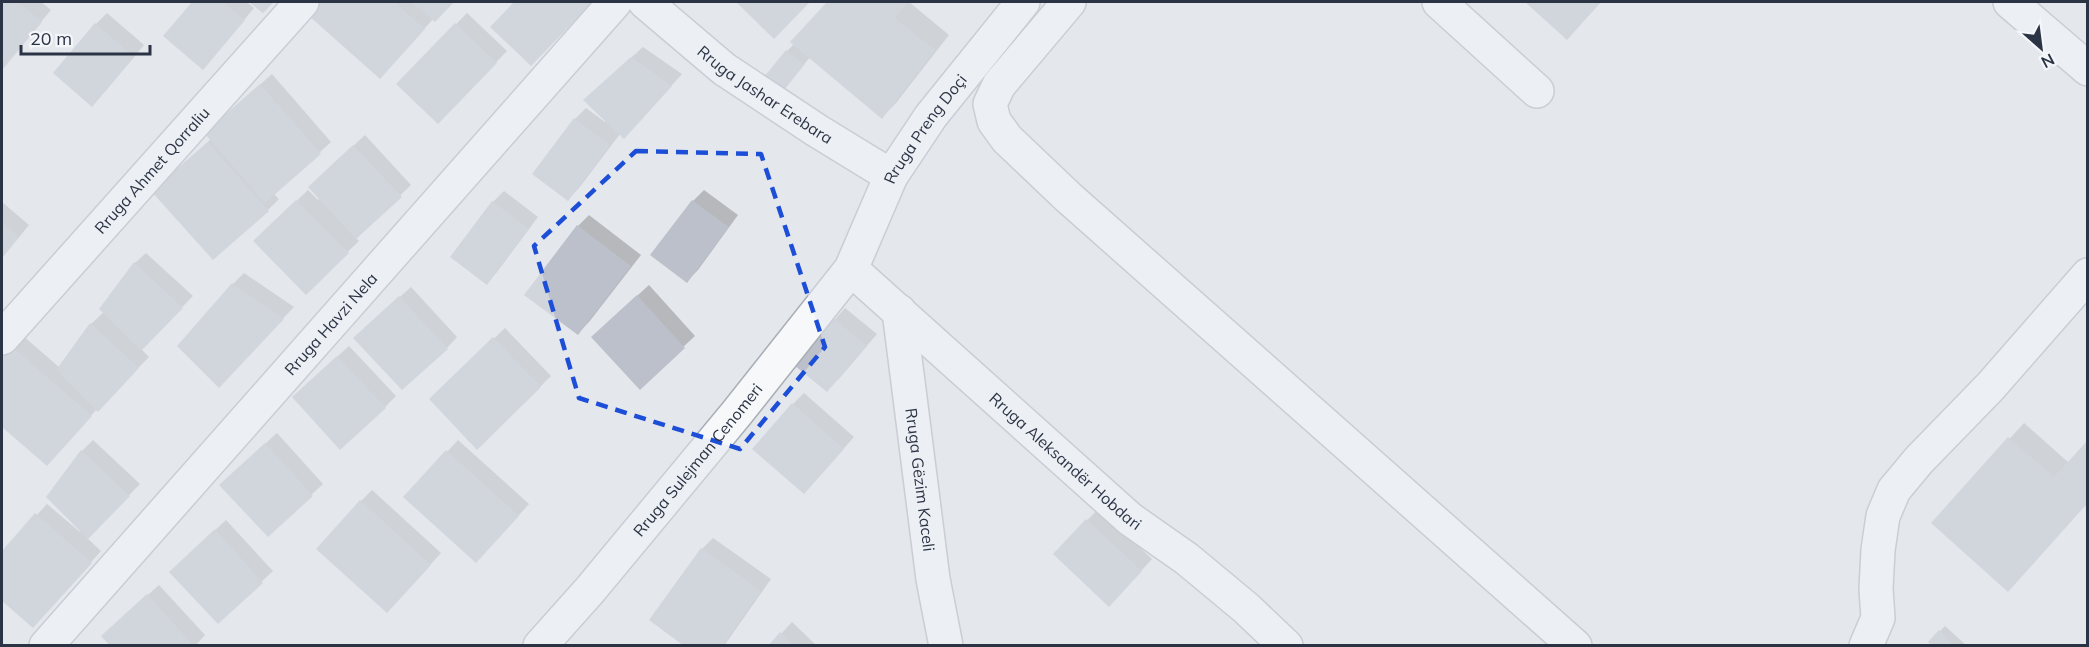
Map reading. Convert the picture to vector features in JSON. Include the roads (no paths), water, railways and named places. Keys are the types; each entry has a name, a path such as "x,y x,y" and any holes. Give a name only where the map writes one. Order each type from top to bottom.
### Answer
{"street":[{"name":"Rruga Ahmet Qorraliu","path":"2,338 302,2"},
{"name":"Rruga Havzi Nela","path":"46,645 615,2"},
{"name":"Rruga Jashar Erebara","path":"645,2 724,69 891,176"},
{"name":"Rruga Preng Doçi","path":"851,269 891,176 931,116 1023,2"},
{"path":"1069,2 999,85 990,104 994,121 1007,139 1077,204 1575,645"},
{"path":"1439,2 1537,91"},
{"path":"2010,2 2088,69"},
{"name":"Rruga Aleksandër Hobdari","path":"851,269 1130,519 1187,559 1286,645"},
{"name":"Rruga Sulejman Cenomeri","path":"540,645 590,590 736,414 851,269"},
{"path":"1866,645 1878,618 1876,589 1878,550 1883,516 1894,490 1919,460 1990,387 2088,275"},
{"name":"Rruga Gëzim Kaceli","path":"899,311 933,579 946,645"}]}
